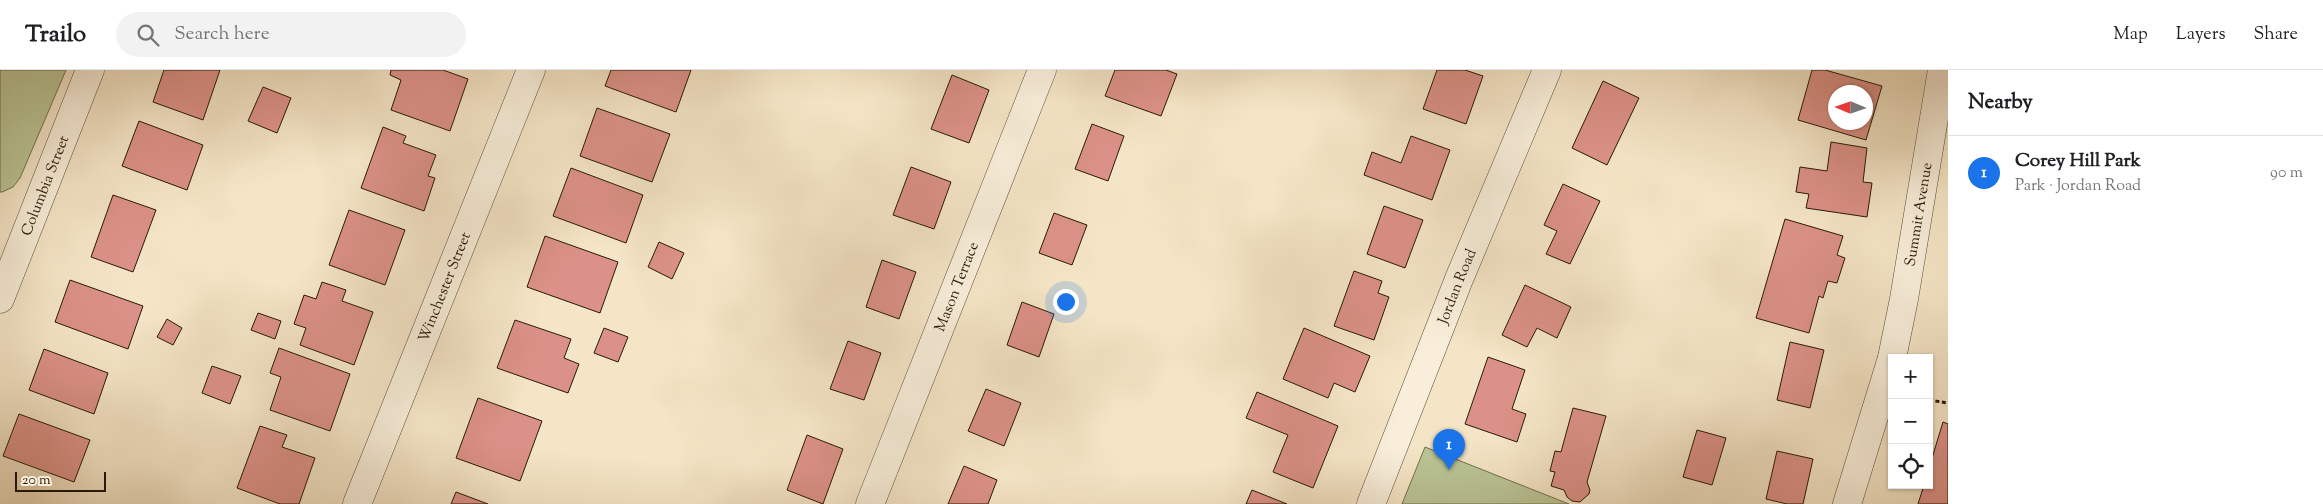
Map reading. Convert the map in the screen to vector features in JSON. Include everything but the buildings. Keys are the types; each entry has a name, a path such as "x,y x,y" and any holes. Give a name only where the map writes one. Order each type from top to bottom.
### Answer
{"street":[{"name":"Columbia Street","path":"0,299 9,243 90,70"},
{"name":"Winchester Street","path":"357,504 532,70"},
{"name":"Mason Terrace","path":"870,504 1042,70"},
{"name":"Jordan Road","path":"1370,504 1459,278 1547,70"},
{"name":"Summit Avenue","path":"1893,354 1904,299 1942,70"},
{"name":"Summit Avenue","path":"1847,504 1888,371"}],"path":[{"path":"1933,401 1948,404"}],"green space":[{"path":"0,70 66,70 20,178 13,187 2,192 0,192"},
{"path":"1425,447 1569,504 1402,504"}],"place":[{"name":"Corey Hill Park","path":"1449,470"}]}
